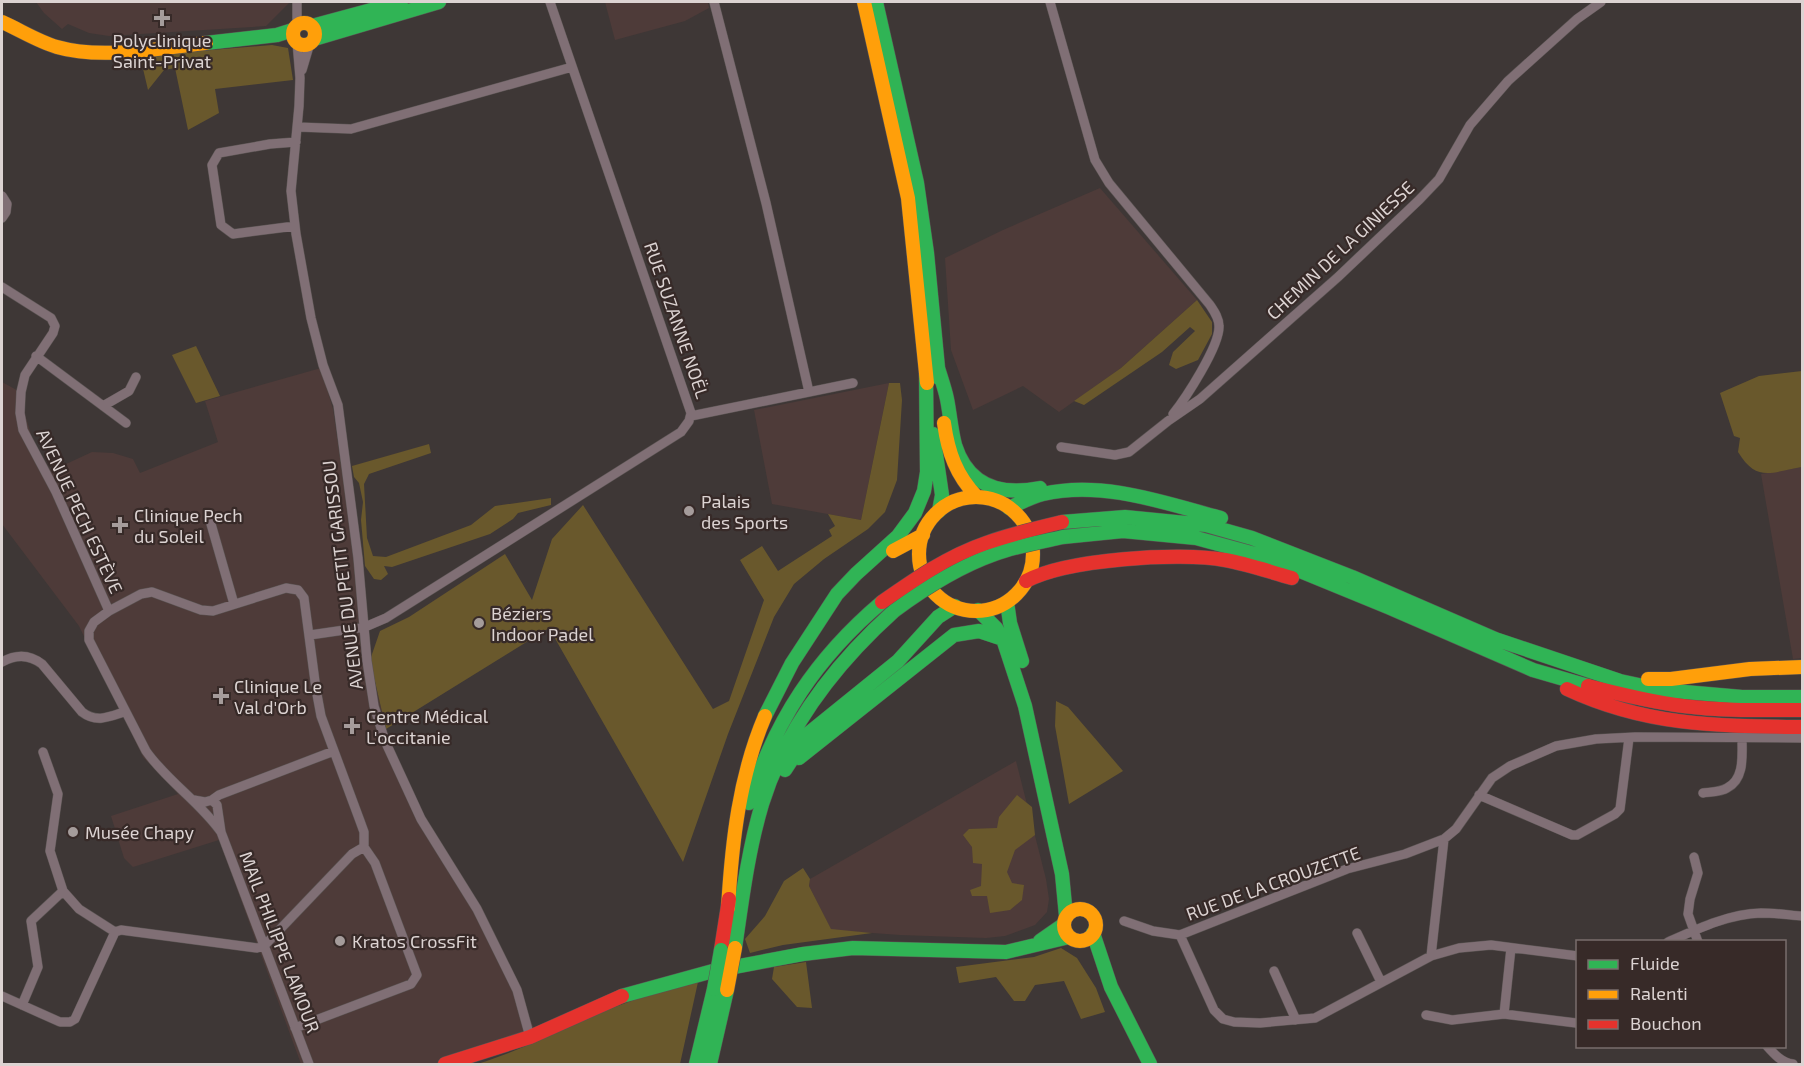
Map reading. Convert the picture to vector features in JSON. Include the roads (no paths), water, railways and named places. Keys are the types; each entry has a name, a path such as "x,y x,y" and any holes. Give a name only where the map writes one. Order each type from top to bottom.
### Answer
{"main road":[{"path":"303,33 401,2"},
{"path":"2,21 57,47 90,52 132,51 303,33 439,2"},
{"path":"864,2 908,198 932,371 950,459 959,478 977,497"},
{"path":"876,2 917,183 927,253 932,371 942,495 939,511"},
{"path":"932,371 947,401 959,458 976,478 999,490 1012,492 1079,485 1100,491"},
{"path":"728,949 730,859 736,816 761,723 799,650 845,585 900,536 916,513 926,482 932,371"},
{"path":"1009,508 1044,494 1068,490 1100,491 1185,509 1272,534 1363,574 1382,590"},
{"path":"977,497 995,500 1009,508 1024,522 1031,539 1032,561 1026,581 1018,592 1007,602 993,608 978,610 955,606 938,596 926,579 920,558 923,534 928,524 939,511 959,500 977,497"},
{"path":"728,908 740,841 754,785 785,714 824,659 845,635 882,602 920,575 963,552 1002,537 1062,522 1125,517 1206,525 1252,538 1496,639 1620,681 1662,690 1743,697 1803,697"},
{"path":"710,1065 728,949 755,833 772,777 797,723 813,697 844,657 866,634 894,611 934,584 994,555 1063,537 1123,531 1196,538 1266,557 1533,670 1583,685 1655,702 1715,709 1803,710"},
{"path":"817,625 849,588 871,568 923,534"},
{"path":"1026,581 1051,570 1082,564 1135,559 1212,558 1264,570 1353,600 1388,607"},
{"path":"1007,602 1010,623 1033,701 1040,767"},
{"path":"755,833 781,776 809,733 898,661 938,617 955,606"},
{"path":"978,610 996,628 1003,639 1025,706 1062,874 1069,930 1111,987"},
{"path":"781,776 817,742 945,641 966,631 975,630 1003,639"},
{"path":"1447,633 1483,654 1613,708 1634,714 1694,723 1803,727"},
{"path":"1581,668 1649,679 1671,679 1750,669 1803,667"},
{"path":"1062,874 1082,909"},
{"path":"445,1065 530,1037 629,993 712,971 803,954 877,947 997,952 1033,945 1069,930 1087,939 1095,927 1094,918 1088,911 1072,910 1069,930"},
{"path":"1093,933 1111,987 1150,1065"},
{"path":"696,1065 721,990"}],"street":[{"name":"AVENUE DU PETIT GARISSOU","path":"297,2 303,33 298,127 291,190 311,318 323,365 338,405 374,706 385,741 421,819 477,909 517,990 530,1037"},
{"name":"RUE SUZANNE NOËL","path":"310,635 365,627 408,605 681,432 691,416 550,2"},
{"path":"714,2 770,219 809,392"},
{"path":"1050,2 1095,160 1109,183 1210,304 1217,316 1219,328 1216,341 1187,397 1168,421"},
{"name":"CHEMIN DE LA GINIESSE","path":"1061,447 1115,455 1129,452 1200,399 1338,277 1419,200 1439,179 1470,125 1508,81 1577,19 1601,2"},
{"path":"298,127 351,129 572,67"},
{"path":"295,226 232,234 226,231 221,225 212,165 219,153 296,142"},
{"path":"2,196 7,204 2,218"},
{"name":"AVENUE PECH ESTÈVE","path":"2,287 51,318 55,326 53,333 25,375 20,413 23,430 56,492 109,611"},
{"path":"36,356 126,423"},
{"path":"103,406 129,391 136,377"},
{"path":"691,416 853,383"},
{"path":"209,518 234,604"},
{"path":"295,1028 411,984 417,975 375,863 364,847 364,832 360,821 334,751 321,716 304,597 298,590 286,588 213,611 201,610 152,592 141,594 109,611 94,622 88,631 89,640 124,712 152,760 194,800 211,808 229,791 334,751"},
{"path":"2,662 22,655 34,658 42,664 87,717 102,720 124,712"},
{"path":"1479,795 1572,835 1577,835 1620,809 1629,738"},
{"path":"1703,793 1728,788 1738,777 1743,766 1742,738"},
{"name":"RUE DE LA CROUZETTE","path":"1124,921 1153,931 1180,935 1347,869 1405,854 1444,839 1456,829 1492,778 1510,766 1547,749 1596,739 1803,738"},
{"path":"43,752 58,794 50,851 63,891 79,909 115,932"},
{"name":"MAIL PHILIPPE LAMOUR","path":"211,808 309,1065"},
{"path":"1431,956 1444,839"},
{"path":"2,996 60,1022 70,1022 75,1019 115,932 121,930 256,948 264,946 352,854 364,847"},
{"path":"1694,857 1698,873 1690,899 1689,914 1697,940"},
{"path":"22,1005 38,967 31,921 63,891"},
{"path":"1672,940 1733,917 1759,913 1803,916"},
{"path":"1357,933 1381,982"},
{"name":"RUE DE LA CROUZETTE","path":"1180,935 1214,1010 1223,1019 1234,1022 1315,1018 1431,956 1459,948 1491,945 1576,956"},
{"path":"1504,1014 1511,948"},
{"path":"1274,971 1296,1020"},
{"path":"1426,1015 1452,1020 1504,1014 1576,1023"},
{"path":"1768,1048 1776,1056 1793,1065"}],"place":[{"name":"Polyclinique Saint-Privat","path":"162,18"},
{"name":"Palais des Sports","path":"689,511"},
{"name":"Clinique Pech du Soleil","path":"120,525"},
{"name":"Béziers Indoor Padel","path":"479,623"},
{"name":"Clinique Le Val d'Orb","path":"221,696"},
{"name":"Centre Médical L'occitanie","path":"352,726"},
{"name":"Musée Chapy","path":"73,832"},
{"name":"Kratos CrossFit","path":"340,941"}]}
